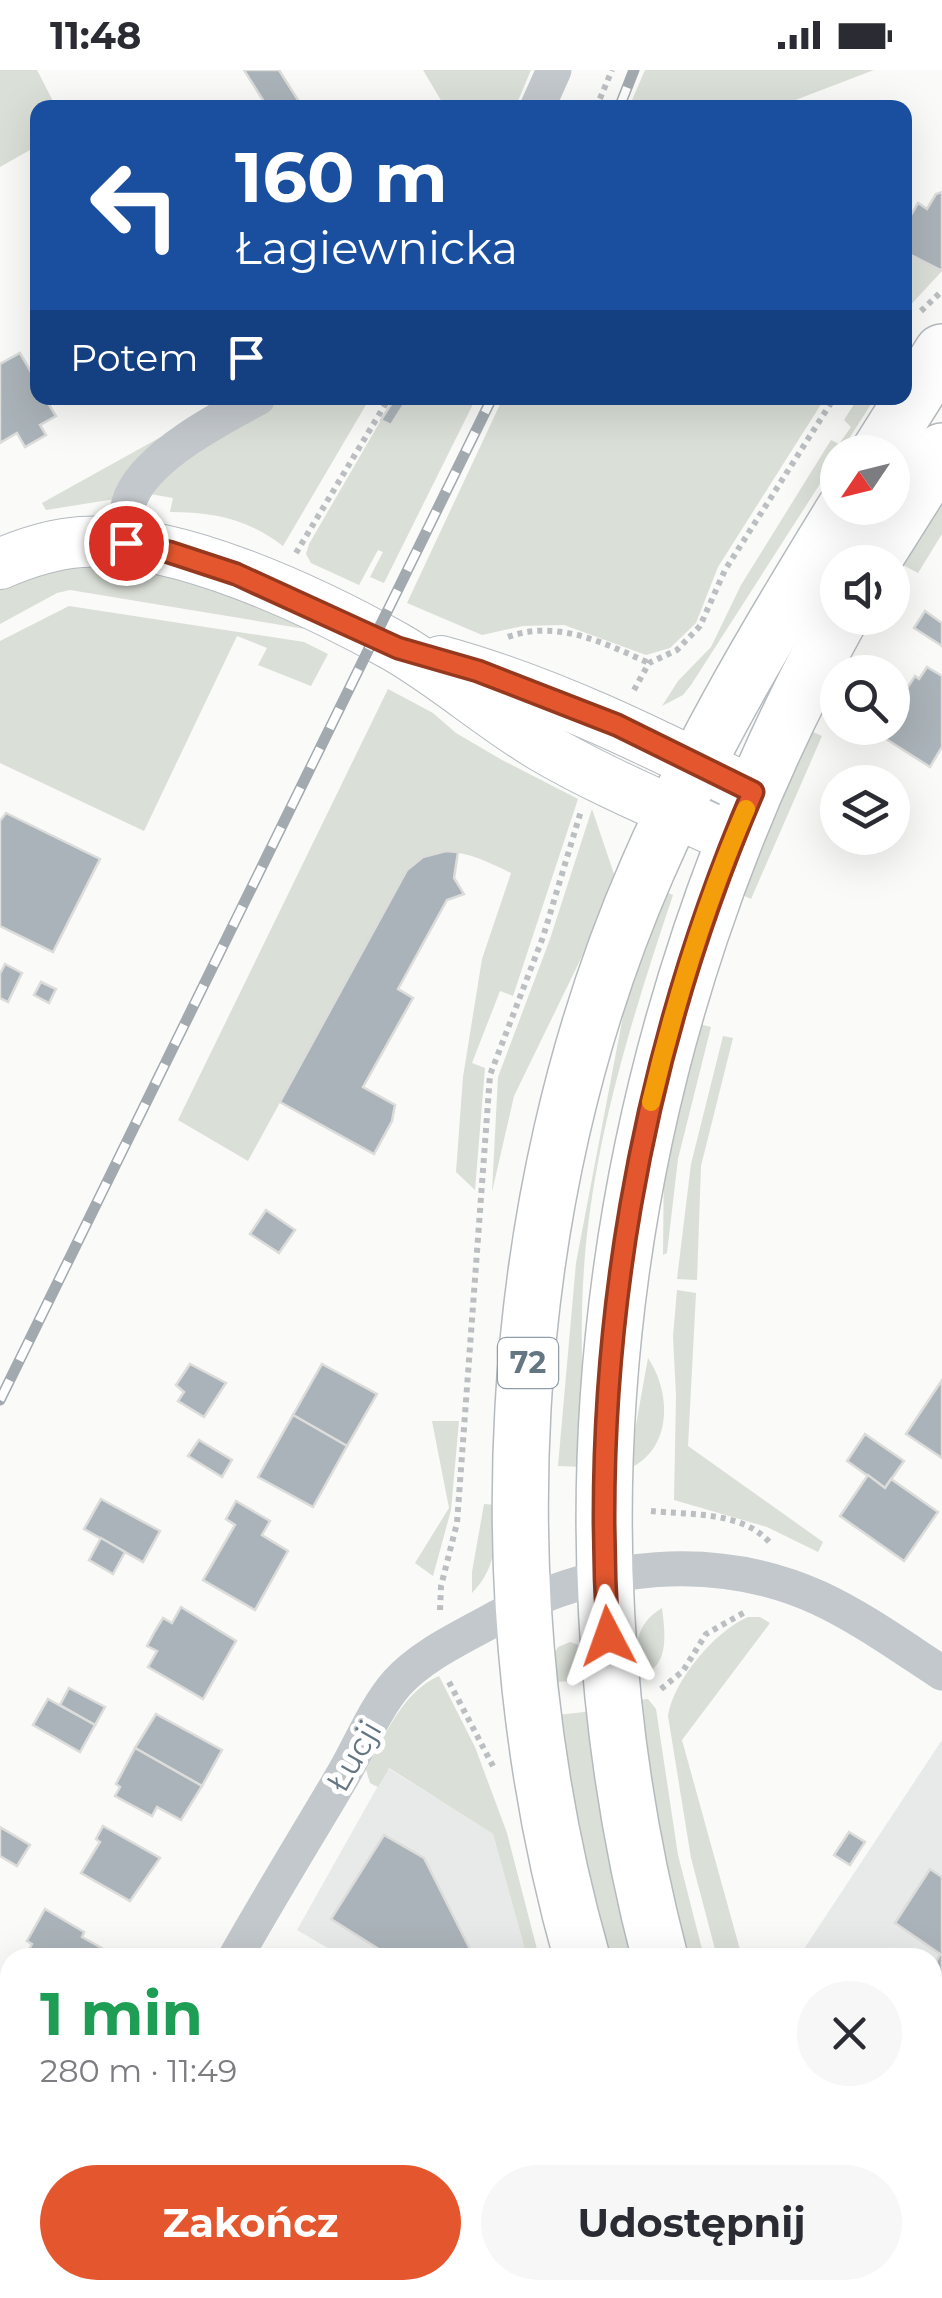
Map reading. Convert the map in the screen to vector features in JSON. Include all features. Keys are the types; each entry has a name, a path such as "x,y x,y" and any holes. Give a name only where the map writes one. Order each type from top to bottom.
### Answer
{"main road":[{"path":"912,400 942,352"},
{"path":"890,435 909,405"},
{"path":"883,545 942,451"},
{"name":"72","path":"580,1948 556,1850 531,1712 524,1604 520,1506 525,1396 549,1200 574,1085 640,886 746,670 835,525"},
{"path":"658,1948 624,1785 605,1576 608,1382 629,1213 672,1020 743,816 803,685 831,635"}],"street":[{"path":"540,100 554,70"},
{"path":"126,543 127,511 133,492 190,436 245,405"},
{"path":"0,564 69,543 126,543 169,552 236,574 398,648 494,717 545,748 685,788 743,816"},
{"name":"Łucji","path":"241,1948 396,1684 428,1658 524,1604 605,1576 711,1568 795,1588 845,1611 940,1667"}],"path":[{"path":"599,100 612,70"},
{"path":"290,562 385,405"},
{"path":"626,705 649,663 677,650 700,626 725,570 830,405"},
{"path":"504,638 520,632 564,632 649,663"},
{"path":"440,1622 441,1586 457,1523 490,1075 543,937 586,796"},
{"path":"644,1510 716,1516 763,1535 780,1555 795,1588 769,1606 745,1612 714,1628 668,1686 646,1693"},
{"path":"447,1675 496,1772"}],"shaded area":[{"path":"0,70 37,70 52,100 30,100 30,150 0,167"},
{"path":"423,70 531,70 518,100 441,100"},
{"path":"645,70 874,70 795,100 632,100"},
{"path":"912,256 942,271 912,303"},
{"path":"274,405 366,405 283,546 257,529 230,519 170,512 173,498 150,494 171,464"},
{"path":"404,405 473,405 384,583 370,577 383,552 378,550 359,585 311,563 306,554 381,420 392,425"},
{"path":"500,405 821,405 718,567 696,623 670,648 646,655 564,625 523,626 482,635 407,603"},
{"path":"854,405 871,405 851,435 845,435 851,427 844,420"},
{"path":"177,428 115,499 46,510 42,503"},
{"path":"820,458 820,484 691,685 683,695 662,706 678,681 711,647 741,585"},
{"path":"942,495 942,534 918,573 910,569 910,546"},
{"path":"85,565 142,571 198,584 305,629 70,590 0,624 0,587 42,571"},
{"path":"69,606 304,642 328,654 311,686 258,665 267,648 237,636 144,831 0,763 0,641"},
{"path":"388,689 433,713 456,733 502,760 578,799 513,996 500,991 472,1063 485,1068 475,1190 456,1172 463,1077 482,959 511,873 471,856 432,854 407,870 248,1161 178,1120"},
{"path":"809,730 820,735 751,899 738,893"},
{"path":"592,809 614,874 588,944 514,1096 492,1192 498,1077 550,939"},
{"path":"661,890 673,895 617,1078 589,1220 582,1318 583,1467 558,1466 576,1263 627,995"},
{"path":"695,1023 711,1027 678,1159 667,1253 663,1255 664,1159"},
{"path":"723,1036 733,1038 701,1166 697,1280 677,1279 691,1164"},
{"path":"677,1290 696,1293 688,1446 823,1542 818,1552 767,1527 674,1500 673,1336"},
{"path":"648,1358 661,1388 664,1420 653,1449 628,1469"},
{"path":"432,1421 459,1421 451,1510 433,1576 415,1563 449,1508"},
{"path":"484,1504 497,1505 495,1541 487,1573 472,1593 472,1572"},
{"path":"662,1608 661,1658 648,1672 637,1676 637,1646 642,1629"},
{"path":"748,1617 760,1617 770,1623 682,1740 740,1948 715,1948 691,1858 668,1716 687,1673 710,1645"},
{"path":"570,1642 582,1646 586,1653 589,1680 555,1682 554,1654 558,1647"},
{"path":"439,1676 475,1747 507,1833 537,1948 525,1948 493,1834 389,1768 378,1787 370,1783 366,1770 396,1716 426,1683"},
{"path":"648,1699 656,1709 678,1855 702,1948 683,1948 662,1860 638,1700"},
{"path":"593,1711 633,1948 604,1948 581,1859 558,1715"},
{"path":"942,1740 942,1948 805,1948"},
{"path":"388,1768 493,1834 525,1948 328,1948 297,1930"}],"building":[{"path":"244,70 279,70 298,100 263,100"},
{"path":"942,192 942,271 912,256 912,213 918,203 927,209 936,194"},
{"path":"20,353 30,370 30,405 49,405 56,416 40,425 46,435 25,447 17,433 0,443 0,364"},
{"path":"391,405 404,405 391,425 381,420"},
{"path":"925,611 942,623 942,646 914,628"},
{"path":"927,667 942,676 942,747 930,767 895,745 910,745 910,684 915,676 919,679"},
{"path":"6,813 100,859 53,952 0,926 0,821"},
{"path":"458,852 454,878 464,894 447,900 398,989 413,998 363,1087 395,1105 392,1121 374,1154 280,1102 407,870 423,857"},
{"path":"5,964 22,973 8,1002 0,998 0,974"},
{"path":"41,982 56,989 49,1003 34,995"},
{"path":"266,1210 295,1230 279,1253 250,1234"},
{"path":"190,1364 226,1383 204,1417 178,1401 184,1392 176,1385"},
{"path":"322,1364 377,1394 347,1446 293,1415"},
{"path":"942,1380 942,1458 906,1434"},
{"path":"293,1415 347,1446 313,1507 258,1477"},
{"path":"865,1434 904,1461 885,1488 847,1461"},
{"path":"199,1440 232,1460 222,1477 188,1456"},
{"path":"868,1475 885,1488 891,1479 938,1512 904,1561 840,1516"},
{"path":"101,1499 160,1531 143,1562 84,1529"},
{"path":"236,1501 270,1521 262,1535 288,1551 255,1610 203,1580 235,1525 226,1519"},
{"path":"101,1538 125,1552 113,1574 89,1560"},
{"path":"181,1607 236,1641 203,1699 148,1667 157,1651 147,1646 155,1631 163,1618 172,1623"},
{"path":"69,1688 105,1707 95,1725 60,1705"},
{"path":"48,1699 95,1725 80,1752 33,1725"},
{"path":"156,1714 222,1750 202,1786 135,1748"},
{"path":"135,1748 202,1786 181,1820 157,1807 152,1816 115,1796 120,1787 116,1784"},
{"path":"103,1826 160,1858 130,1901 81,1873 100,1842 96,1839"},
{"path":"0,1827 30,1845 17,1866 0,1856"},
{"path":"849,1832 865,1842 850,1865 834,1855"},
{"path":"384,1835 424,1858 469,1948 377,1948 331,1919"},
{"path":"930,1869 942,1877 942,1948 931,1948 895,1923"},
{"path":"45,1909 84,1932 82,1937 102,1948 30,1948 32,1944 27,1941"}],"railway":[{"path":"622,100 634,70"},
{"path":"0,1400 489,405"}],"slow traffic":[{"path":"651,1102 703,922 746,809"}],"route":[{"path":"126,543 155,548 236,574 398,648 478,671 617,725 753,792 712,896 672,1020 629,1213 608,1382 604,1552 608,1636"}]}
